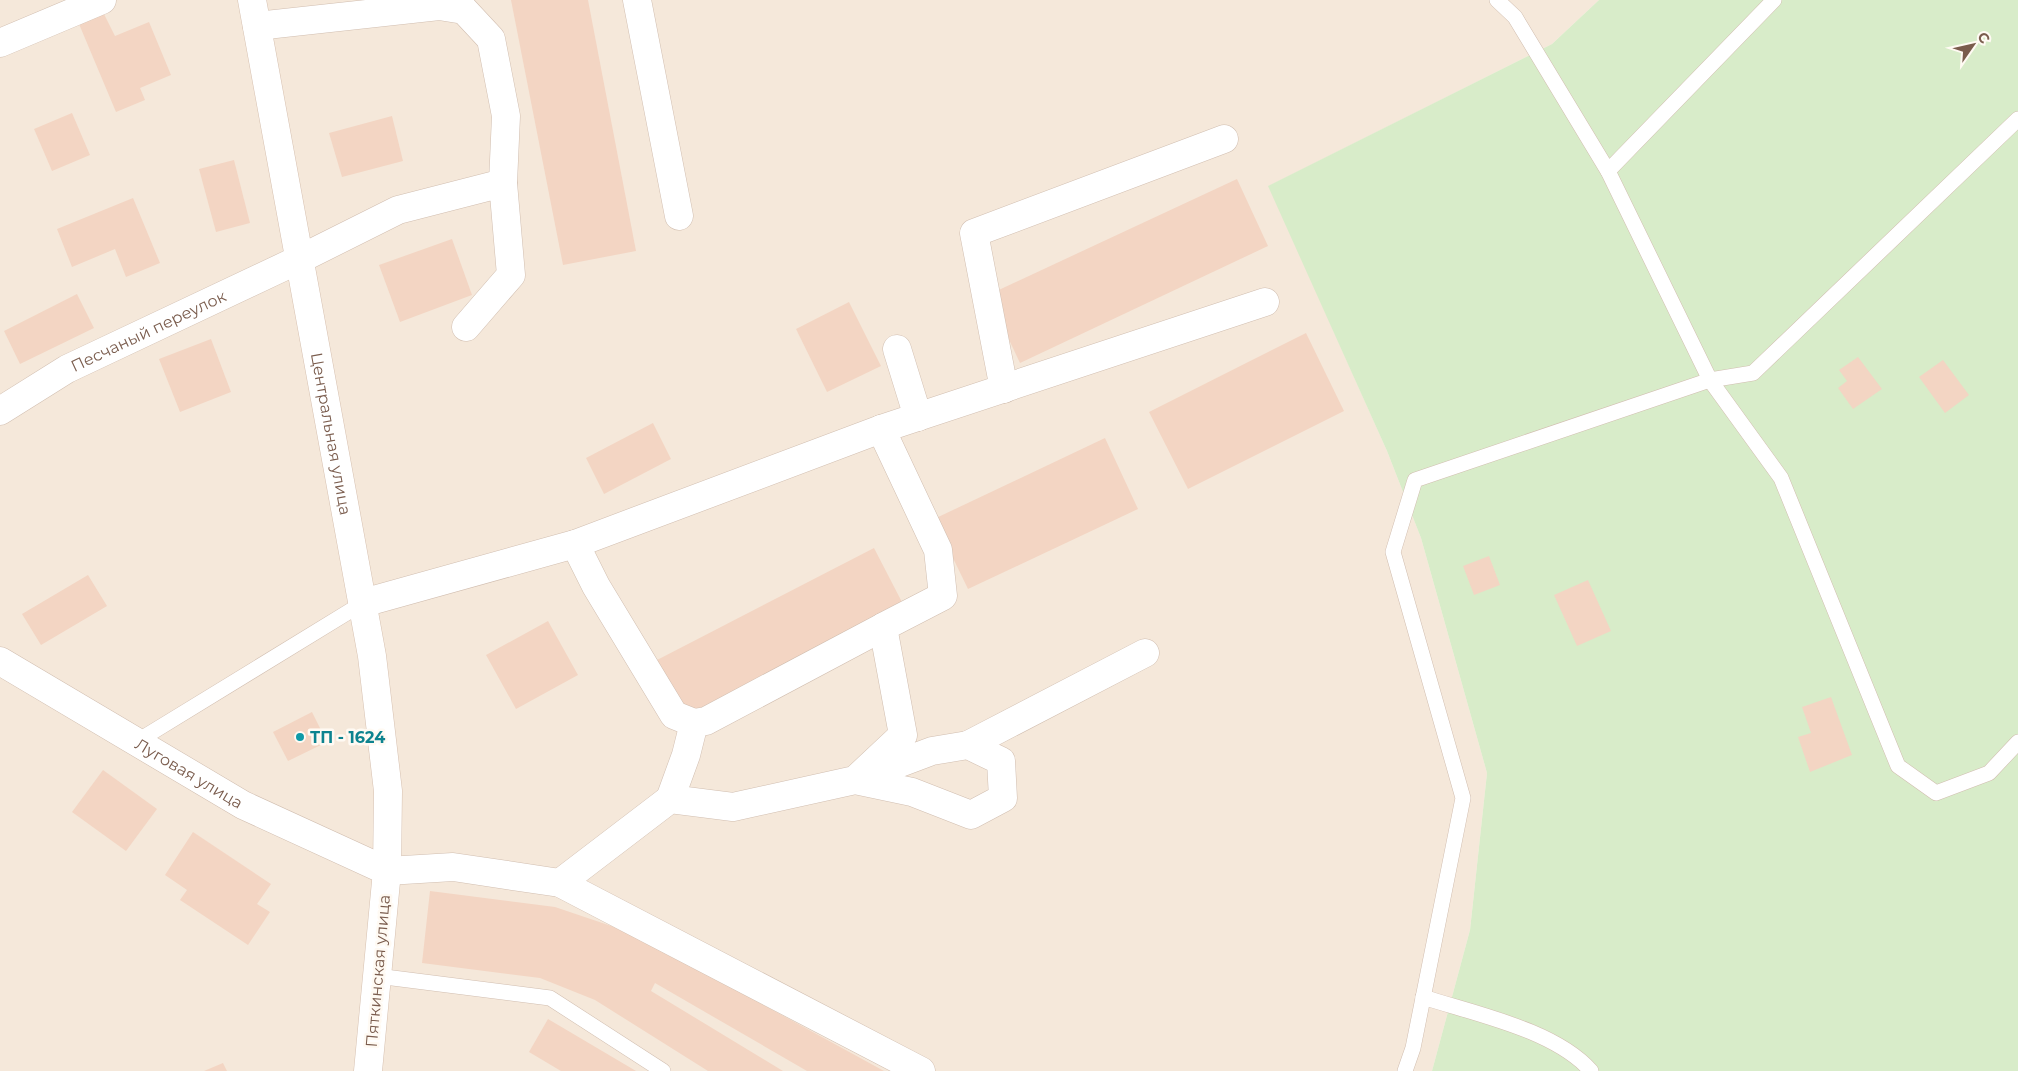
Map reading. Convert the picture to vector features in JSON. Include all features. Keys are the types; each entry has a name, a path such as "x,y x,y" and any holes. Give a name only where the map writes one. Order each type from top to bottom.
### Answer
{"street":[{"path":"0,43 102,0"},
{"path":"637,0 679,216"},
{"path":"254,13 439,6 464,10 491,39 506,116 503,183 511,275 466,327"},
{"name":"Центральная улица","path":"254,13 372,656 388,791 387,871"},
{"path":"1004,389 974,233 1224,139"},
{"name":"Песчаный переулок","path":"0,411 67,369 300,259 398,210 503,183"},
{"path":"363,602 575,544 918,417 1265,302"},
{"path":"897,349 918,417"},
{"path":"575,544 601,594 674,715 694,723 706,721 882,626 943,596 938,550 881,430"},
{"path":"855,780 903,735 882,626"},
{"path":"670,799 733,807 855,780 932,752 968,745 1145,653"},
{"name":"Луговая улица","path":"0,661 243,805 387,871"},
{"path":"560,883 670,799 686,755 694,723"},
{"path":"855,780 912,792 971,815 1003,798 1000,761 968,745"},
{"path":"387,871 453,867 560,883 922,1071"},
{"name":"Пяткинская улица","path":"368,1071 387,871"}],"lane":[{"path":"1497,0 1515,17 1608,171 1710,380 1780,478 1898,766 1936,793 1989,773 2018,742"},
{"path":"1608,171 1774,0"},
{"path":"1405,1071 1413,1048 1463,798 1392,552 1416,480 1710,380 1753,372 2018,119"},
{"path":"136,742 363,602"},
{"path":"377,976 550,998 663,1071"},
{"path":"1423,997 1547,1038 1581,1060 1591,1071"}],"shaded area":[{"path":"0,0 1599,0 1552,44 1269,186 1387,451 1421,538 1487,773 1470,930 1432,1071 0,1071"}],"green space":[{"path":"1599,0 2018,0 2018,1071 1432,1071 1470,930 1487,773 1421,538 1387,451 1268,186 1552,44"}],"building":[{"path":"511,0 588,0 636,251 563,265"},
{"path":"104,14 115,36 149,22 171,75 140,88 145,100 116,112 79,24"},
{"path":"72,113 90,155 52,171 34,129"},
{"path":"392,116 403,161 342,177 329,133"},
{"path":"234,160 250,223 216,232 199,169"},
{"path":"1237,179 1268,246 1020,363 988,295"},
{"path":"133,198 160,263 126,277 115,249 72,267 57,229"},
{"path":"452,239 472,295 400,322 379,265"},
{"path":"77,294 94,328 20,364 4,331"},
{"path":"849,302 881,366 827,392 796,329"},
{"path":"1306,333 1344,411 1188,489 1149,412"},
{"path":"211,339 231,392 180,412 159,359"},
{"path":"1858,357 1882,389 1853,409 1838,388 1847,381 1839,370"},
{"path":"1943,360 1969,395 1945,413 1919,377"},
{"path":"653,423 671,459 604,494 586,458"},
{"path":"1105,438 1138,509 968,589 934,519"},
{"path":"874,548 904,606 686,718 657,660"},
{"path":"1489,556 1500,585 1474,595 1463,566"},
{"path":"88,575 107,606 41,645 22,614"},
{"path":"1588,580 1611,631 1577,646 1554,595"},
{"path":"548,621 578,675 516,709 486,655"},
{"path":"1831,697 1852,755 1810,772 1798,737 1811,733 1802,707"},
{"name":"ТП - 1624","path":"312,712 327,742 288,761 273,732"},
{"path":"103,770 157,809 126,851 72,812"},
{"path":"193,832 271,884 257,904 270,912 248,945 180,900 187,890 165,875"},
{"path":"430,891 555,907 632,933 884,1071 807,1071 655,983 651,991 783,1071 708,1071 595,1000 540,978 422,963"},
{"path":"548,1019 636,1071 561,1071 529,1052"},
{"path":"223,1063 227,1071 204,1071"}],"place":[{"name":"ТП - 1624","path":"300,737"}]}
